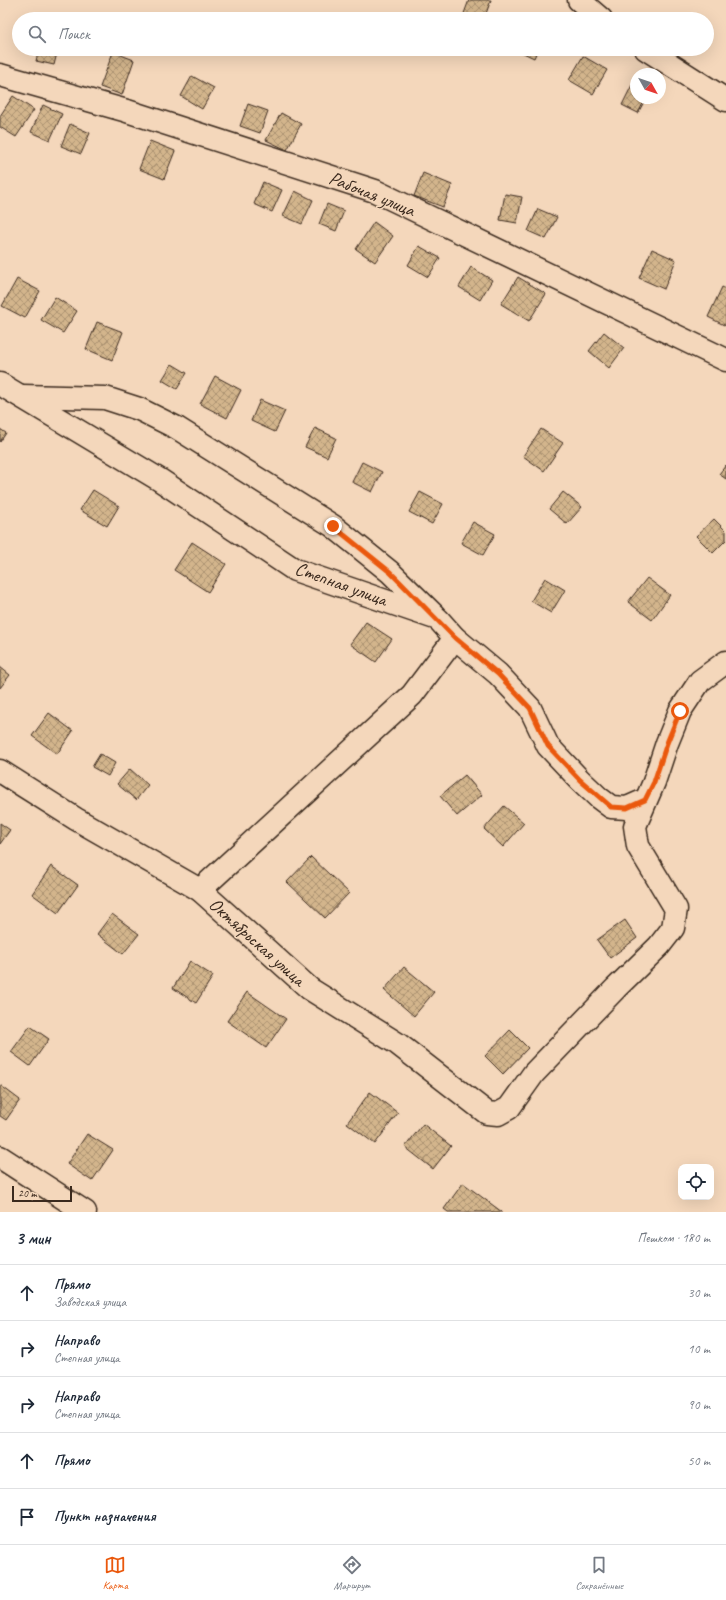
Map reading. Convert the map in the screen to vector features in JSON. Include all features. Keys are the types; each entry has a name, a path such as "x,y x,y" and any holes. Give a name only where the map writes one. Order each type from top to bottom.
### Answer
{"street":[{"path":"579,0 593,12"},
{"path":"657,56 726,100"},
{"name":"Рабочая улица","path":"0,75 127,112 376,191 726,360"},
{"name":"Степная улица","path":"0,384 160,480 295,570 438,619 455,638 498,674 530,708 548,746 599,798 611,807 627,808 645,800"},
{"path":"21,396 105,398 139,409 177,428 333,526 390,572 438,619"},
{"path":"200,890 412,695 455,638"},
{"path":"645,800 654,782 667,743 680,711 700,681 726,662"},
{"name":"Октябрьская улица","path":"0,771 76,819 200,890 310,988 398,1044 487,1113 498,1114 508,1108 534,1073 658,946 673,928 676,909 638,846 635,826 645,800"},
{"path":"0,1157 85,1212"}],"building":[{"path":"469,0 491,0 487,12 465,12"},
{"path":"37,56 56,56 54,65 36,61"},
{"path":"112,56 124,56 134,60 122,95 100,87"},
{"path":"583,56 607,70 593,94 569,80"},
{"path":"192,76 214,88 202,109 181,96"},
{"path":"630,89 630,104 643,104 638,113 622,105"},
{"path":"13,96 34,110 16,137 0,127 0,116"},
{"path":"248,104 268,111 260,133 240,126"},
{"path":"43,105 62,114 50,140 31,132"},
{"path":"281,113 301,124 287,150 266,140"},
{"path":"70,124 90,133 81,154 61,146"},
{"path":"150,141 175,151 164,179 139,169"},
{"path":"423,173 452,185 443,207 414,196"},
{"path":"263,182 282,190 272,212 254,204"},
{"path":"295,191 313,200 302,224 283,216"},
{"path":"505,194 522,197 517,223 500,220"},
{"path":"327,204 344,211 336,231 319,224"},
{"path":"538,209 557,217 546,239 528,231"},
{"path":"374,222 393,236 375,262 356,249"},
{"path":"419,246 440,258 428,277 408,265"},
{"path":"652,249 676,260 664,289 639,278"},
{"path":"471,267 492,280 480,300 459,287"},
{"path":"518,277 546,294 529,321 501,304"},
{"path":"17,279 40,291 25,318 2,306"},
{"path":"722,287 726,289 726,326 708,317"},
{"path":"55,297 77,311 63,333 41,320"},
{"path":"97,322 123,332 112,360 86,349"},
{"path":"604,332 624,348 609,368 589,351"},
{"path":"172,364 187,373 177,389 162,380"},
{"path":"215,376 241,390 227,418 200,404"},
{"path":"260,400 285,411 275,432 251,421"},
{"path":"315,428 336,438 327,457 305,447"},
{"path":"0,429 6,433 0,442"},
{"path":"541,429 563,443 544,471 523,456"},
{"path":"362,462 382,472 372,492 352,482"},
{"path":"726,465 726,479 719,474"},
{"path":"93,490 119,506 107,526 80,510"},
{"path":"420,492 443,504 432,524 409,512"},
{"path":"563,492 582,507 567,524 549,509"},
{"path":"714,519 726,531 726,540 713,553 696,536"},
{"path":"473,522 495,534 483,555 461,543"},
{"path":"192,542 226,564 208,592 174,570"},
{"path":"545,578 565,590 551,613 531,601"},
{"path":"647,578 670,595 652,620 628,602"},
{"path":"366,622 392,639 376,662 350,644"},
{"path":"0,667 10,675 0,688"},
{"path":"49,713 73,731 57,754 32,736"},
{"path":"100,754 115,763 108,776 92,767"},
{"path":"130,769 148,785 136,800 117,784"},
{"path":"465,775 482,795 457,816 440,796"},
{"path":"504,806 524,823 503,847 484,829"},
{"path":"0,823 10,830 0,844"},
{"path":"311,857 349,893 325,918 287,882"},
{"path":"51,866 78,885 58,913 32,894"},
{"path":"112,914 139,934 123,954 97,934"},
{"path":"625,920 637,938 610,958 597,940"},
{"path":"190,961 213,976 196,1003 173,988"},
{"path":"404,967 434,992 414,1016 384,990"},
{"path":"247,992 286,1019 266,1048 227,1021"},
{"path":"30,1026 49,1039 30,1066 11,1052"},
{"path":"510,1030 528,1048 503,1074 485,1056"},
{"path":"0,1085 20,1100 6,1120 0,1116"},
{"path":"370,1092 398,1113 375,1144 347,1123"},
{"path":"423,1124 451,1146 433,1169 405,1147"},
{"path":"87,1134 113,1150 92,1181 67,1164"},
{"path":"463,1183 502,1212 448,1212 444,1209"}],"route":[{"path":"333,526 390,572 438,619 455,638 498,674 530,708 548,746 580,780 611,807 627,808 645,800 654,782 667,743 680,711"}]}
